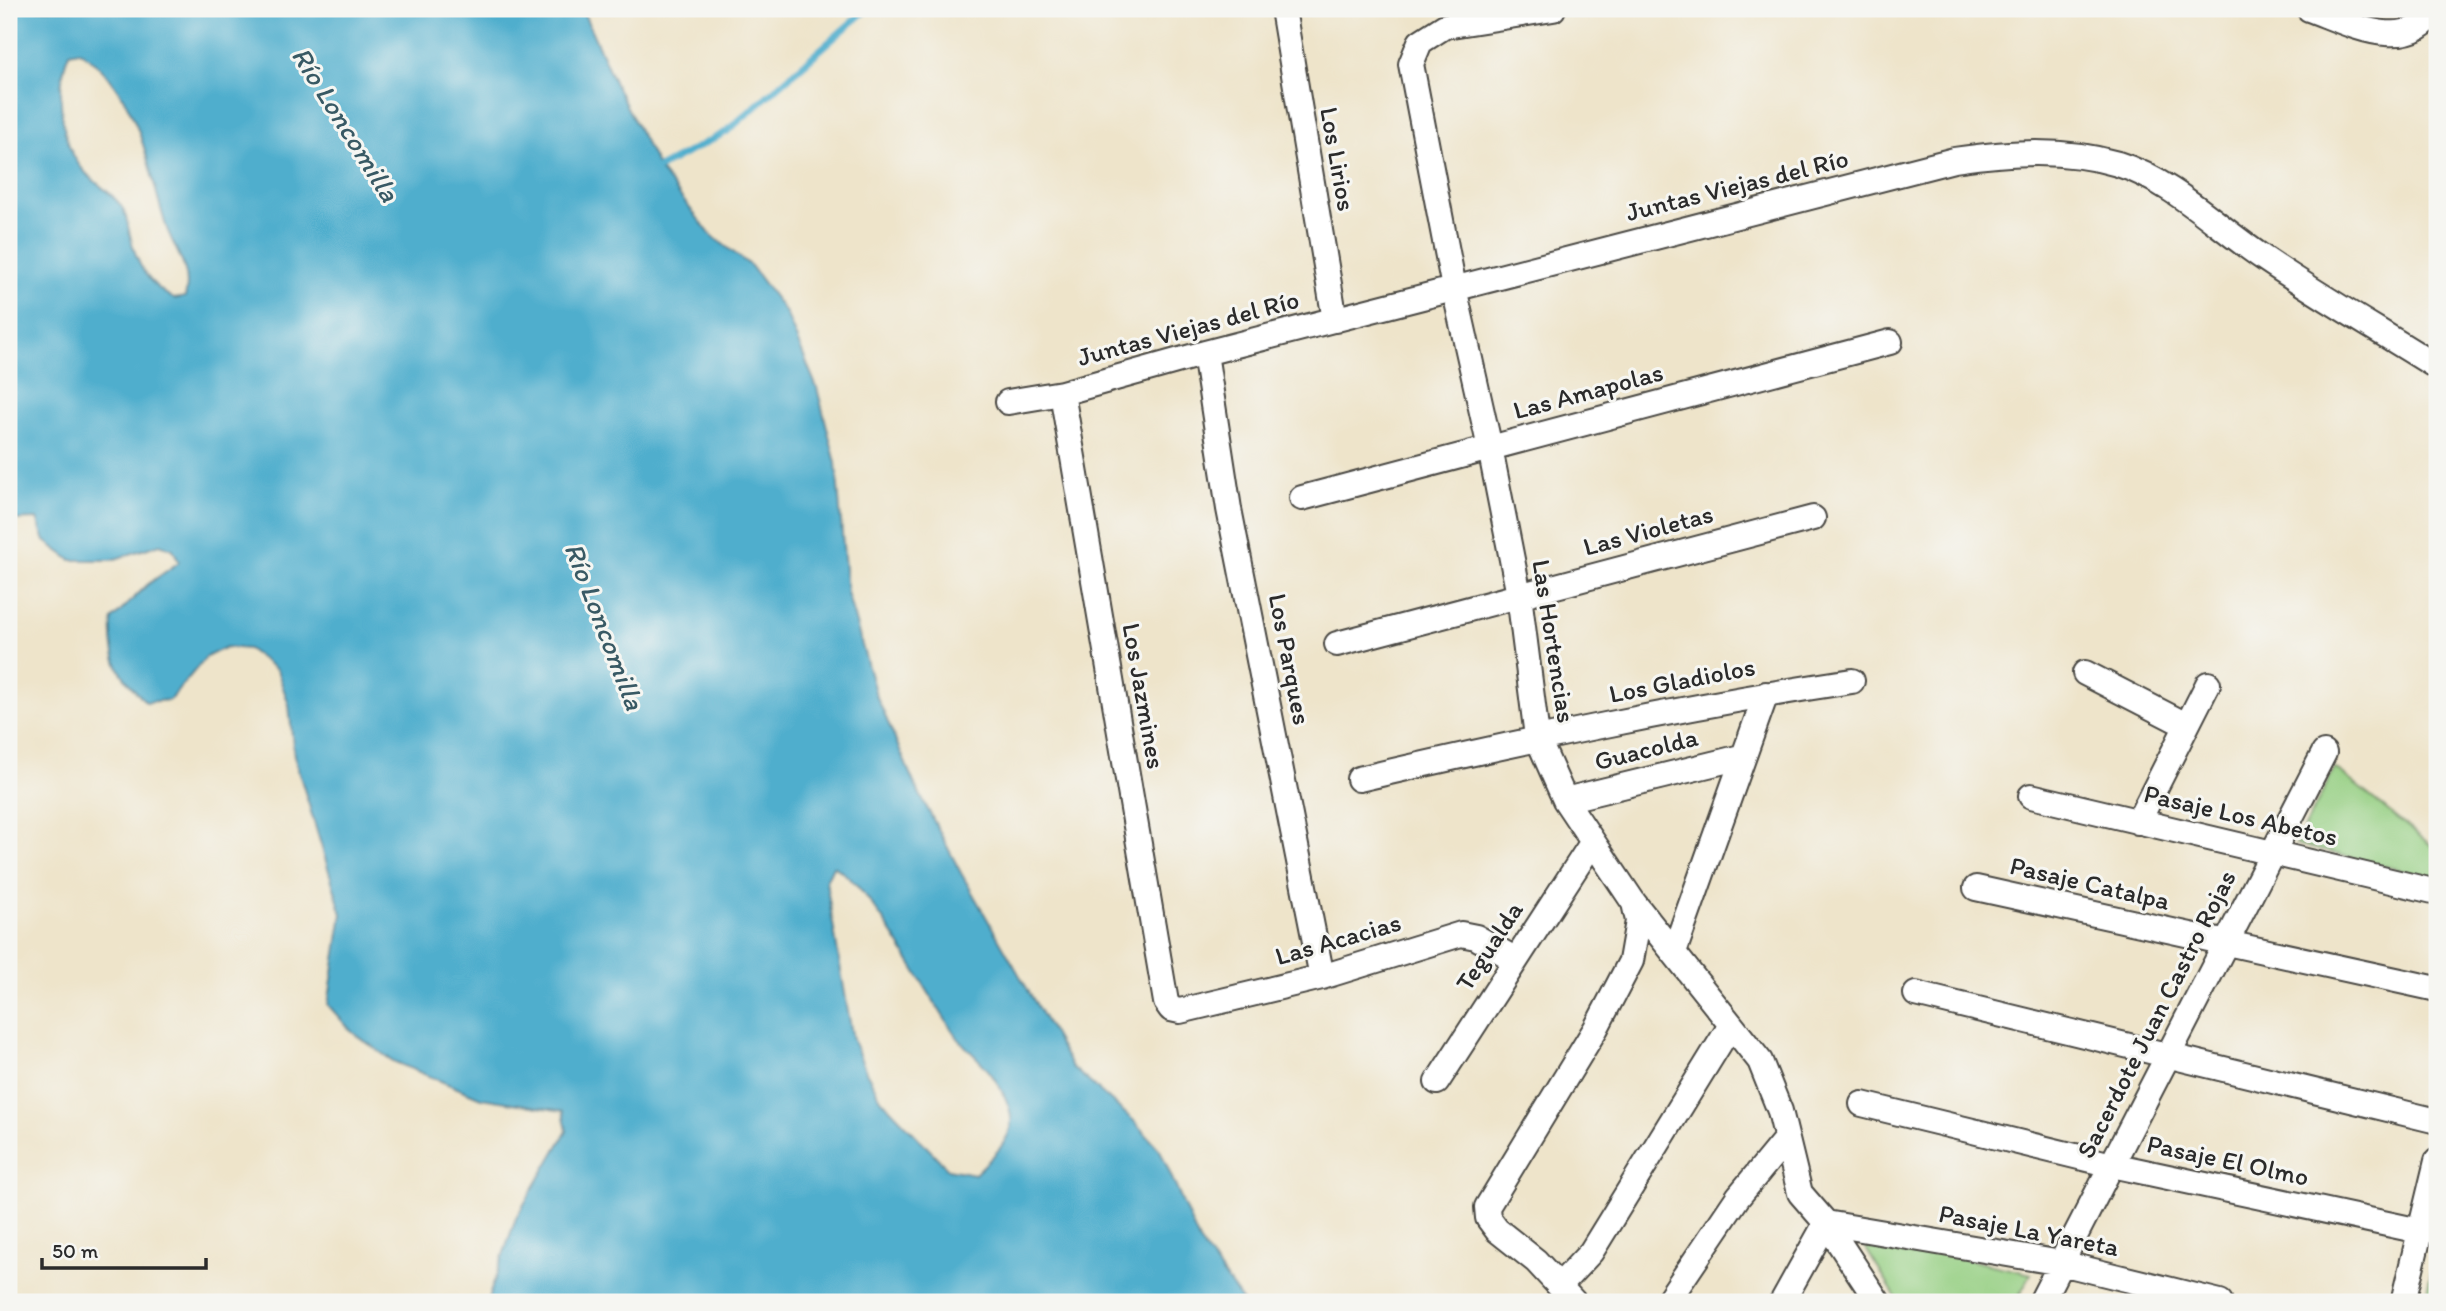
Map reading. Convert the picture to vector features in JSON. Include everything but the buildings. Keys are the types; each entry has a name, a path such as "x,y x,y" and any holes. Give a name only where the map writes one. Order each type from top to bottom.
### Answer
{"street":[{"name":"Los Lirios","path":"1283,9 1335,320"},
{"name":"Las Hortencias","path":"1553,9 1445,26 1430,33 1415,52 1412,78 1518,595 1537,737 1565,800 1634,903 1638,921 1637,942 1631,961 1596,1028 1487,1207 1488,1218 1497,1230 1536,1261 1567,1294"},
{"path":"2309,9 2370,31 2402,33 2429,20 2435,9"},
{"name":"Juntas Viejas del Río","path":"1008,402 1062,393 1205,353 1954,160 2021,151 2079,155 2120,165 2158,182 2265,259 2437,367"},
{"name":"Las Amapolas","path":"1302,498 1890,342"},
{"name":"Los Parques","path":"1205,353 1229,509 1322,977"},
{"name":"Los Jazmines","path":"1062,393 1166,1002 1171,1009"},
{"name":"Las Violetas","path":"1336,644 1813,518"},
{"path":"2085,673 2186,725"},
{"name":"Los Gladiolos","path":"1359,779 1537,737 1766,694 1852,681"},
{"path":"2138,821 2208,684"},
{"path":"1674,952 1741,757 1766,694"},
{"name":"Sacerdote Juan Castro Rojas","path":"2041,1302 2324,753"},
{"name":"Guacolda","path":"1565,800 1741,757"},
{"name":"Pasaje Los Abetos","path":"2031,796 2437,892"},
{"name":"Tegualda","path":"1437,1082 1592,843"},
{"name":"Pasaje Catalpa","path":"1976,887 2437,989"},
{"path":"1634,903 1760,1061 1780,1111 1800,1193 1820,1217 1878,1302"},
{"name":"Las Acacias","path":"1171,1009 1180,1012 1322,977 1461,934 1476,937 1516,960"},
{"path":"1916,994 2437,1121"},
{"path":"1567,1294 1731,1025"},
{"name":"Pasaje El Olmo","path":"1862,1104 2112,1165 2420,1231"},
{"path":"1667,1302 1738,1197 1785,1140"},
{"path":"2403,1302 2437,1161"},
{"path":"1782,1302 1820,1217"},
{"name":"Pasaje La Yareta","path":"1820,1217 2061,1264 2220,1302"}],"green space":[{"path":"2335,768 2437,850 2437,879 2296,844"},
{"path":"1857,1234 2031,1274 2016,1302 1899,1302"},
{"path":"2437,1249 2437,1302 2424,1302"}],"water":[{"name":"Río Loncomilla","path":"9,9 582,9 615,84 659,169 711,235 751,266 786,313 817,388 836,463 847,592 876,695 914,783 961,873 1072,1067 1133,1120 1160,1150 1199,1241 1243,1302 487,1302 516,1218 567,1131 563,1111 481,1098 393,1061 352,1032 328,1005 342,914 294,756 289,705 277,670 248,649 226,647 206,657 170,700 146,702 118,666 114,656 112,620 147,585 179,562 173,549 160,544 112,560 71,560 45,541 37,519 9,520","holes":["79,51 99,67 116,86 138,130 166,226 185,269 185,297 174,299 150,280 136,256 123,209 115,198 84,171 69,145 62,114 62,81 69,53","833,866 866,896 945,1019 962,1043 982,1062 1006,1099 1011,1117 1010,1130 998,1151 975,1174 948,1169 881,1099 866,1072 853,1040 826,881"]}],"waterway":[{"path":"651,172 726,132 867,9"}]}
